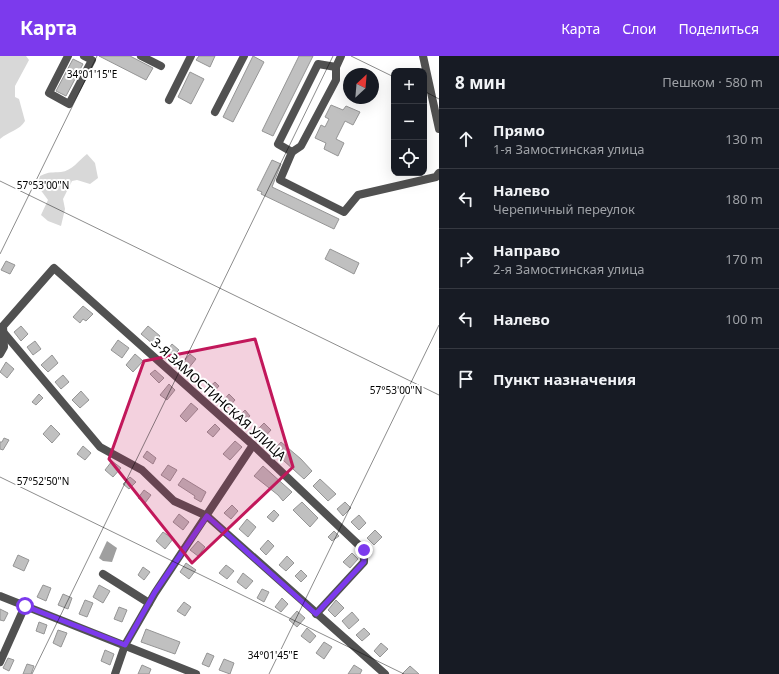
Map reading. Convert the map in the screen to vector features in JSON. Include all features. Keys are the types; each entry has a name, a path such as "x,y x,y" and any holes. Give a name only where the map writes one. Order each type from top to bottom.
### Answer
{"street":[{"path":"68,56 49,92 69,104 92,60 84,56"},
{"path":"141,56 151,58 161,66"},
{"path":"169,100 191,56"},
{"path":"215,112 244,56"},
{"path":"341,56 336,67 336,80 302,146 292,152 280,180 344,212 358,194 436,177 439,173"},
{"path":"423,56 439,129"},
{"path":"292,152 278,144 318,64 336,67"},
{"name":"3-Я ЗАМОСТИНСКАЯ УЛИЦА","path":"2,333 3,326 54,268 253,445 364,550 364,562 316,614"},
{"path":"0,354 4,347 2,333"},
{"path":"2,333 100,447 142,470 174,500 207,516 385,674"},
{"path":"115,674 125,645 149,603 253,445"},
{"path":"103,574 149,603"},
{"path":"0,596 196,674"},
{"path":"0,662 25,606"}],"highlighted area":[{"path":"255,339 293,467 192,563 109,459 144,361"}],"shaded area":[{"path":"0,56 26,56 29,60 15,86 15,97 19,99 25,121 20,127 0,139"},
{"path":"87,154 95,163 98,178 90,184 77,180 72,181 63,199 65,209 61,226 48,221 41,215 48,200 37,185 40,176 69,170"},
{"path":"107,541 117,548 112,562 103,561 99,558"}],"building":[{"path":"99,56 130,56 153,68 146,80"},
{"path":"199,56 215,56 210,67 196,60"},
{"path":"253,56 264,62 233,122 223,117"},
{"path":"299,56 313,56 273,136 262,131"},
{"path":"73,59 83,64 66,96 56,91"},
{"path":"190,72 204,79 191,104 178,97"},
{"path":"331,105 343,110 346,106 360,112 353,125 345,121 336,139 344,143 338,156 324,149 326,143 315,138 321,125 325,127 329,119 325,117"},
{"path":"272,160 281,164 272,187 339,219 334,229 261,194 262,192 257,190"},
{"path":"330,249 359,263 354,274 325,259"},
{"path":"6,261 15,265 10,274 1,270"},
{"path":"83,306 93,314 86,321 83,319 80,323 73,317"},
{"path":"21,326 28,334 21,341 14,332"},
{"path":"148,326 160,336 153,344 141,334"},
{"path":"118,340 129,348 122,358 111,350"},
{"path":"35,341 41,349 33,355 27,347"},
{"path":"172,344 179,350 171,358 165,353"},
{"path":"135,354 143,361 133,372 126,365"},
{"path":"190,354 196,359 188,369 182,363"},
{"path":"52,355 58,363 48,372 41,365"},
{"path":"6,362 14,369 7,378 0,372"},
{"path":"155,370 164,378 159,383 150,374"},
{"path":"63,375 69,382 61,389 55,382"},
{"path":"215,382 219,386 212,394 207,389"},
{"path":"169,384 175,390 167,400 160,395"},
{"path":"81,391 89,400 80,408 72,400"},
{"path":"39,394 43,398 36,405 32,402"},
{"path":"229,394 235,400 228,408 222,402"},
{"path":"191,403 198,409 186,422 180,416"},
{"path":"245,410 250,416 243,422 238,417"},
{"path":"264,423 271,430 263,439 255,432"},
{"path":"215,424 220,429 213,437 207,432"},
{"path":"51,425 60,434 52,443 43,434"},
{"path":"4,438 9,440 3,450 0,449 0,442 2,442"},
{"path":"235,441 242,447 230,460 223,454"},
{"path":"281,442 301,459 312,471 304,479 273,451"},
{"path":"83,446 91,453 85,460 77,454"},
{"path":"147,451 156,458 153,464 143,457"},
{"path":"112,461 121,468 113,477 105,470"},
{"path":"168,465 177,470 170,481 161,475"},
{"path":"263,466 292,492 283,501 278,495 254,476"},
{"path":"130,477 136,482 129,489 123,484"},
{"path":"183,478 206,492 201,502 194,498 195,496 178,485"},
{"path":"320,479 336,494 328,501 313,486"},
{"path":"144,490 151,495 145,503 138,498"},
{"path":"302,502 318,518 310,527 293,510"},
{"path":"345,502 351,508 343,516 337,509"},
{"path":"232,505 238,511 231,519 224,513"},
{"path":"274,510 279,515 273,522 267,517"},
{"path":"179,514 189,522 183,530 173,522"},
{"path":"359,515 366,523 359,530 351,522"},
{"path":"247,519 256,527 248,537 239,529"},
{"path":"375,530 382,537 374,545 367,538"},
{"path":"334,531 339,536 332,541 328,537"},
{"path":"163,532 173,539 165,549 156,541"},
{"path":"268,540 274,546 266,555 260,549"},
{"path":"198,541 205,547 198,556 190,550"},
{"path":"352,553 358,559 350,568 343,562"},
{"path":"18,555 29,560 24,571 13,566"},
{"path":"287,556 294,563 286,571 279,565"},
{"path":"186,563 196,570 189,579 180,572"},
{"path":"226,565 234,571 227,579 219,573"},
{"path":"143,567 150,572 144,580 138,575"},
{"path":"301,570 307,576 301,582 295,576"},
{"path":"243,573 253,581 246,589 237,582"},
{"path":"43,585 51,588 46,601 37,597"},
{"path":"99,585 110,591 103,603 93,597"},
{"path":"262,589 269,592 264,602 257,598"},
{"path":"63,594 72,598 68,609 58,605"},
{"path":"282,598 288,604 281,612 275,607"},
{"path":"85,600 93,603 87,617 79,614"},
{"path":"336,600 344,608 335,617 328,610"},
{"path":"184,602 191,607 185,616 177,611"},
{"path":"119,607 127,610 122,622 114,619"},
{"path":"0,609 8,613 4,621 0,620"},
{"path":"297,611 305,618 297,627 289,620"},
{"path":"352,612 359,620 349,629 342,621"},
{"path":"39,622 47,625 44,634 36,631"},
{"path":"307,628 316,636 310,643 301,636"},
{"path":"364,628 370,634 362,641 356,635"},
{"path":"146,629 180,642 175,654 141,642"},
{"path":"58,630 67,633 61,647 53,643"},
{"path":"324,642 332,647 324,659 316,653"},
{"path":"381,643 388,649 380,657 374,651"},
{"path":"105,650 114,654 110,665 101,661"},
{"path":"207,653 214,656 209,667 202,664"},
{"path":"8,658 14,660 9,671 3,668"},
{"path":"224,659 234,663 230,674 219,670"},
{"path":"27,664 34,666 31,674 23,674"},
{"path":"142,665 151,669 149,674 138,674"},
{"path":"354,665 362,670 360,674 348,674"},
{"path":"410,666 419,674 402,674"}],"route":[{"path":"25,606 125,645 155,592 207,516 316,614 364,562 364,550"}]}
